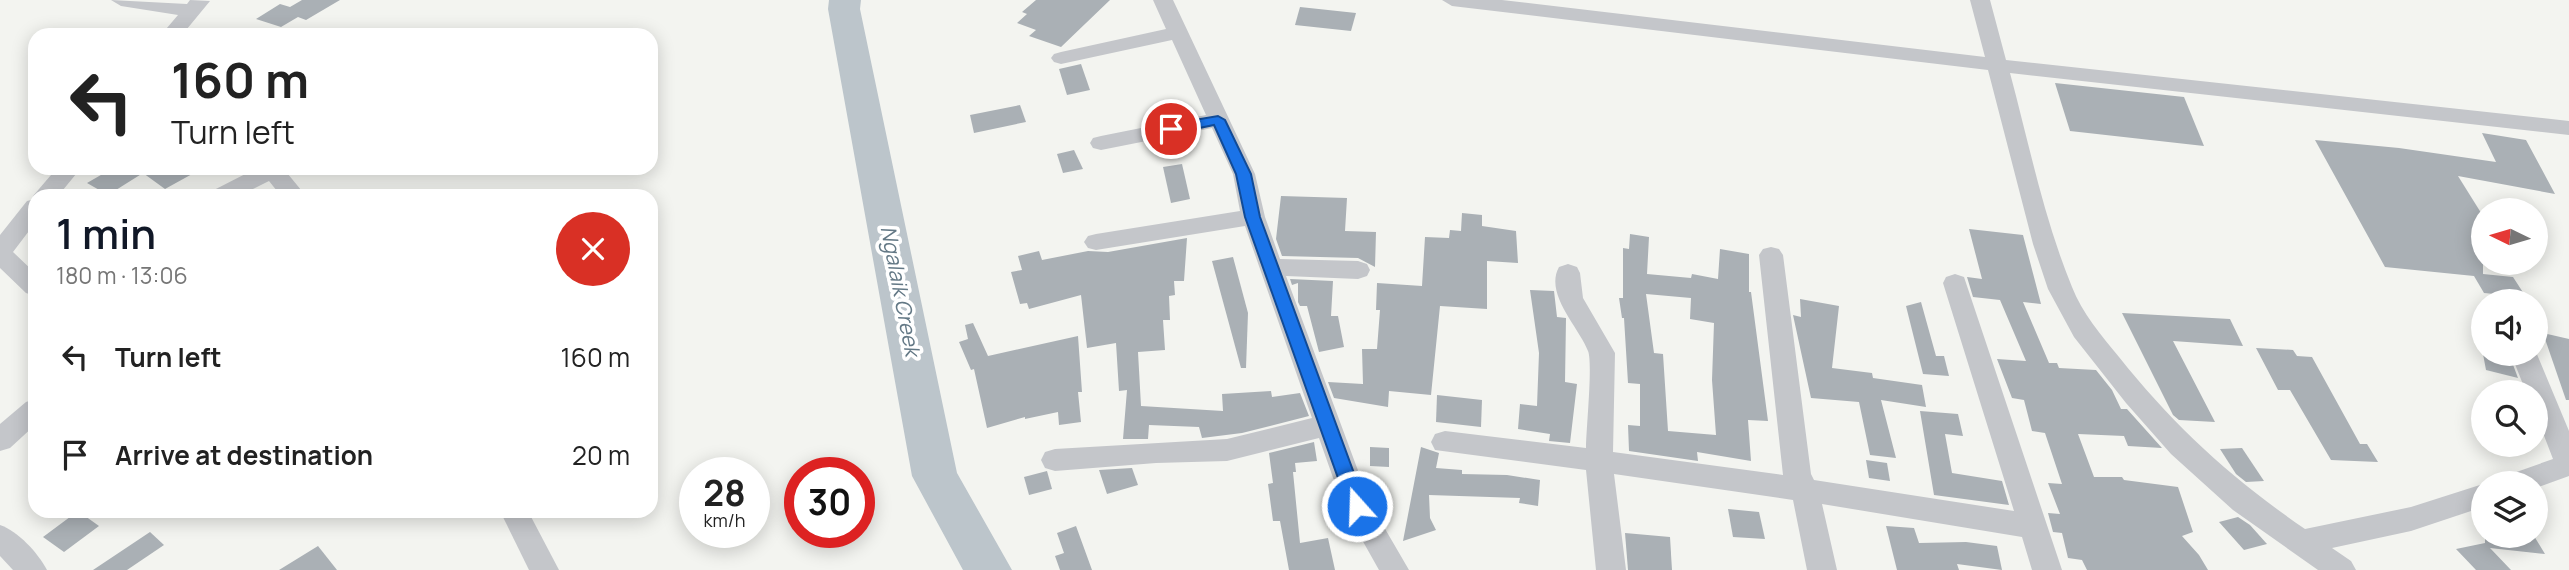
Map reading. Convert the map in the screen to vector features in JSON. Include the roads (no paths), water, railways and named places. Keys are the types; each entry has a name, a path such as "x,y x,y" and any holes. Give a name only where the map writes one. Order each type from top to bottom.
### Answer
{"street":[{"path":"121,0 196,5"},
{"path":"1163,0 1244,174 1253,217 1357,506 1394,570"},
{"path":"1452,0 1997,65 2569,128"},
{"path":"1980,0 2060,289 2083,330 2135,396 2181,446 2243,502 2341,570"},
{"path":"177,28 196,5"},
{"path":"1061,58 1177,33"},
{"path":"1101,143 1218,120"},
{"path":"51,189 64,175"},
{"path":"233,189 260,175"},
{"path":"277,175 288,189"},
{"path":"28,216 0,253 28,280"},
{"path":"1096,242 1253,217"},
{"path":"1772,255 1797,476 1805,489 1822,570"},
{"path":"1272,269 1287,267 1358,270"},
{"path":"1568,273 1571,298 1602,353 1599,463 1611,570"},
{"path":"1955,283 2047,570"},
{"path":"2529,366 2569,464 2548,472"},
{"path":"0,440 28,415"},
{"path":"1055,460 1156,452 1227,450 1328,425"},
{"path":"1445,442 1805,489 2031,526"},
{"path":"2303,542 2411,519 2471,500"},
{"path":"518,518 544,570"},
{"path":"0,537 32,570"}],"waterway":[{"name":"Ngalaik Creek","path":"845,0 844,9 935,476 988,570"}]}
